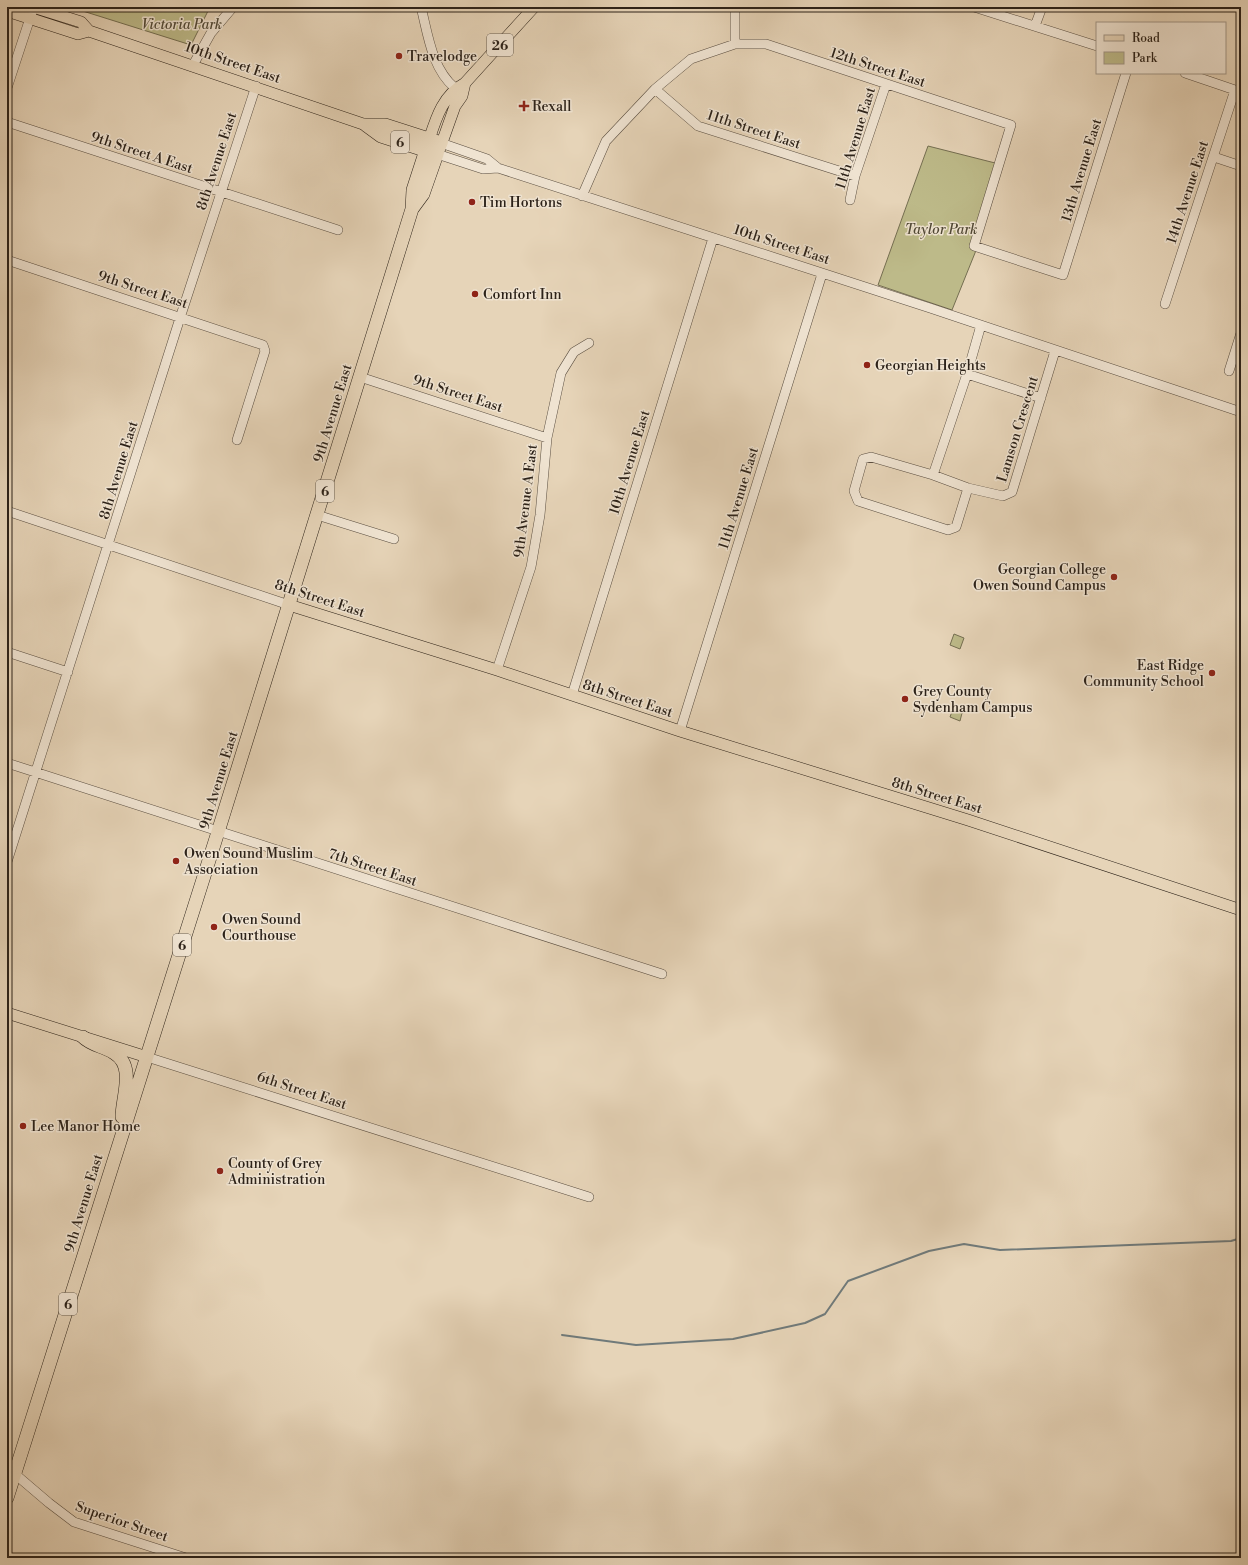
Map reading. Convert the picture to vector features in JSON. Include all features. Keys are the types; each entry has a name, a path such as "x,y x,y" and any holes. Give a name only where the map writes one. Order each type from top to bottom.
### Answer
{"highway":[{"name":"10th Street East","path":"366,125 381,136 433,147"},
{"name":"9th Avenue East","path":"15,1474 121,1135 290,605 412,209 413,190 433,147"},
{"path":"83,1037 88,1042 113,1052 121,1058 127,1076 122,1105 121,1135"},
{"name":"6","path":"7,1498 15,1474"}],"main road":[{"name":"10th Street East","path":"33,7 81,22 89,31 256,86 366,125"},
{"name":"9th Avenue East","path":"433,147 462,96 460,86 534,7"},
{"name":"10th Street East","path":"7,11 78,34 89,31"},
{"name":"8th Street East","path":"290,605 497,670 680,730 968,820 1241,910"},
{"name":"6th Street East","path":"7,1013 147,1057"}],"street":[{"path":"7,88 33,7"},
{"path":"193,65 211,33 233,7"},
{"path":"421,7 439,70 447,82 460,86"},
{"path":"582,196 606,141 655,89 691,59 735,44 735,7"},
{"path":"974,7 1096,46"},
{"path":"1035,26 1042,7"},
{"name":"12th Street East","path":"735,44 766,44 1011,125 974,246"},
{"name":"13th Avenue East","path":"974,246 1063,275 1126,74"},
{"name":"14th Avenue East","path":"1165,304 1235,90 1188,74"},
{"name":"11th Avenue East","path":"850,200 855,176 886,84"},
{"name":"8th Avenue East","path":"7,862 220,192 256,86"},
{"name":"11th Street East","path":"655,89 698,126 855,176"},
{"name":"9th Street A East","path":"7,122 338,230"},
{"name":"10th Street East","path":"433,147 483,169 498,168 1241,412"},
{"path":"1214,157 1241,166"},
{"name":"10th Avenue East","path":"572,695 713,238"},
{"name":"9th Street East","path":"7,260 263,345 265,351 237,440"},
{"name":"11th Avenue East","path":"680,730 822,274"},
{"path":"933,475 967,374 981,326"},
{"path":"1230,371 1239,346 1241,333"},
{"name":"9th Avenue A East","path":"497,670 531,567 540,516 547,438 561,373 574,352 589,343"},
{"name":"Lamson Crescent","path":"968,488 956,527 948,530 858,501 854,491 863,459 871,457 933,475 968,488 1003,496 1012,492 1042,398 1055,351"},
{"path":"967,374 1042,398"},
{"name":"9th Street East","path":"360,377 547,438"},
{"name":"8th Street East","path":"7,511 290,605"},
{"path":"317,515 394,539"},
{"path":"7,652 68,672"},
{"name":"7th Street East","path":"7,763 662,974"},
{"name":"6th Street East","path":"147,1057 589,1196"},
{"name":"Superior Street","path":"15,1474 74,1522 186,1558"}],"green space":[{"name":"Victoria Park","path":"70,7 210,7 191,45"},
{"name":"Taylor Park","path":"928,146 1003,165 979,243 952,310 878,285"},
{"path":"954,634 964,638 960,649 950,645"},
{"path":"954,706 963,709 960,721 950,717"}],"waterway":[{"path":"562,1335 636,1345 733,1339 805,1323 825,1314 848,1281 929,1251 964,1244 1000,1250 1231,1241 1241,1238"}],"place":[{"name":"Travelodge","path":"399,56"},
{"name":"Rexall","path":"524,106"},
{"name":"Tim Hortons","path":"472,202"},
{"name":"Comfort Inn","path":"475,294"},
{"name":"Georgian Heights","path":"867,365"},
{"name":"Georgian College Owen Sound Campus","path":"1114,577"},
{"name":"East Ridge Community School","path":"1212,673"},
{"name":"Grey County Sydenham Campus","path":"905,699"},
{"name":"Owen Sound Muslim Association","path":"176,861"},
{"name":"Owen Sound Courthouse","path":"214,927"},
{"name":"Lee Manor Home","path":"23,1126"},
{"name":"County of Grey Administration","path":"220,1171"}]}
